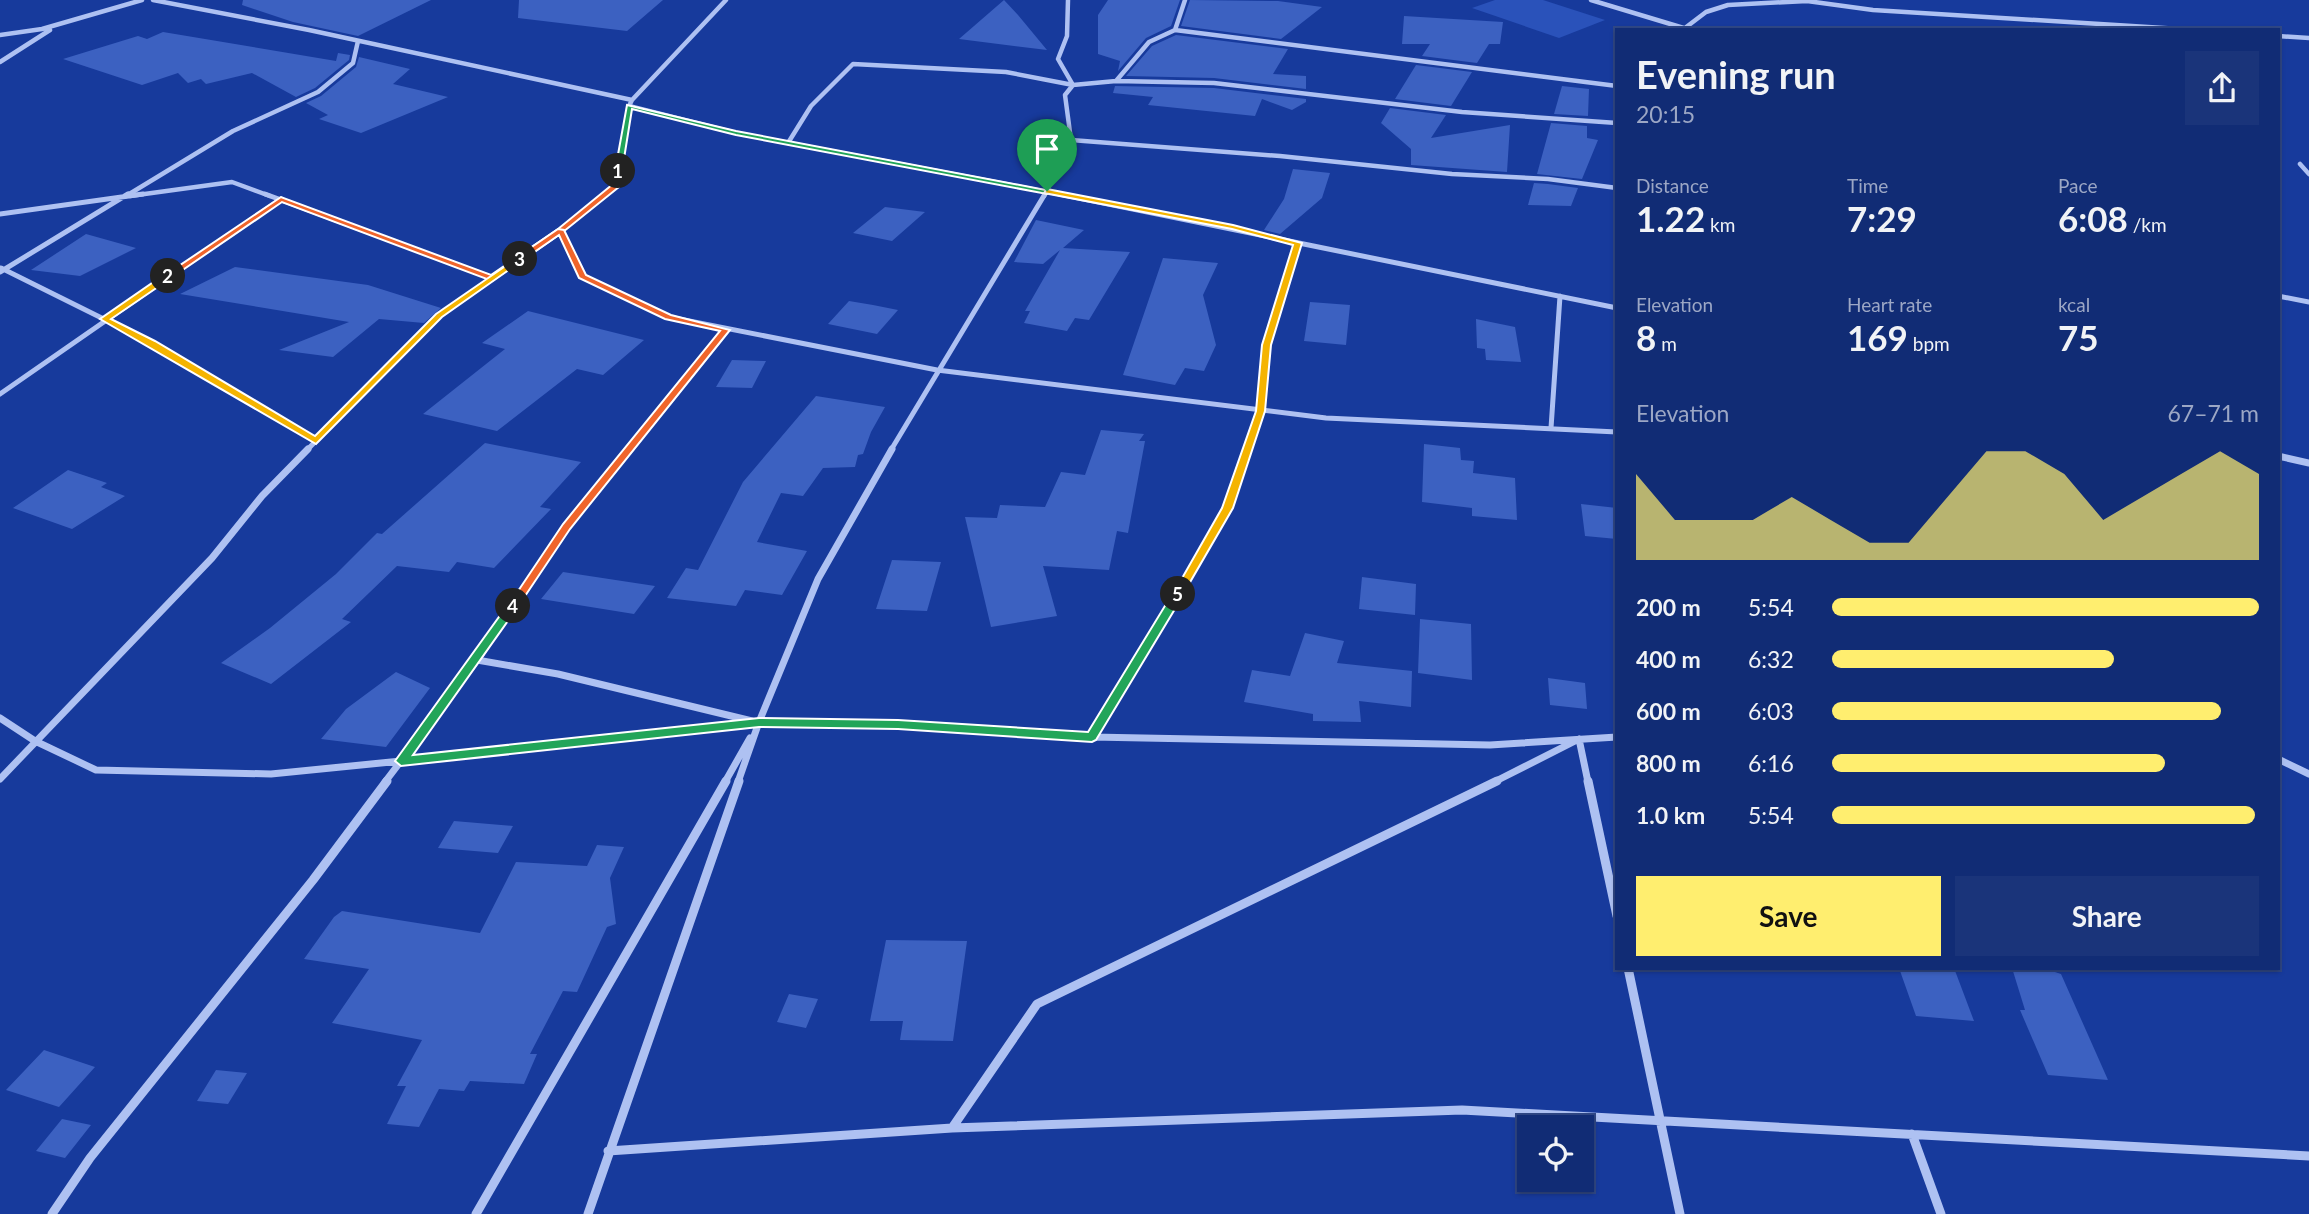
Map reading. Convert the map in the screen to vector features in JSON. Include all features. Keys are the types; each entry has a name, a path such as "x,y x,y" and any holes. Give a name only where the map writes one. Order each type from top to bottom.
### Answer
{"street":[{"path":"0,35 56,25 142,0"},
{"path":"153,0 358,41 631,103 736,133 1233,227 1298,243 1615,308"},
{"path":"0,779 212,558 262,496 439,316 561,230 616,185 631,103 726,0"},
{"path":"1068,0 1067,36 1058,59 1073,85"},
{"path":"1175,30 1185,0"},
{"path":"1591,0 1685,28"},
{"path":"1689,28 1706,12 1728,5 1807,1 1873,10 2164,28"},
{"path":"0,62 56,25"},
{"path":"1116,81 1150,41 1167,30 1175,30 1615,86"},
{"path":"2280,36 2309,38"},
{"path":"1,270 233,131 318,92 354,63 358,41"},
{"path":"788,143 811,106 853,64 1006,72 1073,85 1116,81 1214,83 1462,112 1615,123"},
{"path":"588,1214 759,722 818,579 937,370 1047,191 1071,140 1065,95 1073,85"},
{"path":"1071,140 1280,156 1452,174 1548,179 1615,188"},
{"path":"2300,164 2309,174"},
{"path":"0,214 232,182 492,278"},
{"path":"0,394 104,319 281,200"},
{"path":"561,230 582,277 668,317 725,330 937,370 1261,411 1326,418 1615,432"},
{"path":"1092,737 1227,508 1261,411 1266,345 1298,243"},
{"path":"1,270 152,343 316,441"},
{"path":"1551,428 1560,296"},
{"path":"2280,296 2309,302"},
{"path":"52,1214 90,1158 313,880 477,660 567,526 725,330"},
{"path":"2280,456 2309,463"},
{"path":"477,660 558,674 759,722"},
{"path":"0,718 35,741 96,770 271,774 759,722 898,724 1092,737 1490,745 1615,737"},
{"path":"476,1214 759,722"},
{"path":"1579,739 1615,907"},
{"path":"952,1128 1037,1004 1380,839 1579,739"},
{"path":"2280,760 2309,774"},
{"path":"1628,970 1680,1214"},
{"path":"608,1151 952,1128 1462,1110 2309,1156"},
{"path":"1912,1134 1941,1214"}],"shaded area":[{"path":"1495,0 1543,0 1605,20 1559,38 1472,8"}],"building":[{"path":"243,0 431,0 358,36 293,22 242,5"},
{"path":"519,0 663,0 627,31 518,18"},
{"path":"1004,0 1018,15 1047,50 959,39"},
{"path":"1108,0 1180,0 1171,26 1146,38 1118,71 1120,61 1098,54 1098,15"},
{"path":"1190,0 1278,1 1322,7 1281,39 1181,26"},
{"path":"1404,16 1503,22 1500,44 1489,44 1477,63 1422,56 1430,44 1402,44"},
{"path":"163,32 336,61 338,53 350,55 349,60 315,88 296,97 252,73 206,84 201,79 188,83 178,73 142,85 63,59 138,36 147,39"},
{"path":"1176,35 1288,49 1273,74 1306,76 1306,89 1214,78 1126,76 1152,46"},
{"path":"359,57 410,69 393,84 448,97 361,133 319,119 328,115 306,103 321,96 356,67"},
{"path":"1416,65 1472,72 1451,106 1395,99"},
{"path":"1115,86 1214,88 1306,99 1306,102 1292,110 1262,99 1255,116 1148,105 1153,97 1113,93"},
{"path":"1562,86 1589,89 1588,116 1554,114"},
{"path":"1390,108 1446,115 1431,138 1510,125 1507,172 1411,165 1411,149 1381,123"},
{"path":"1551,123 1587,126 1587,138 1598,140 1582,179 1537,174"},
{"path":"1293,169 1330,173 1322,198 1280,234 1264,230 1284,199"},
{"path":"1534,183 1578,188 1571,206 1528,205"},
{"path":"885,207 925,212 892,241 853,233"},
{"path":"1036,220 1084,230 1063,248 1130,252 1089,320 1075,318 1067,331 1024,323 1030,311 1025,311 1060,250 1043,264 1014,262"},
{"path":"86,234 136,248 80,276 31,270"},
{"path":"1163,258 1218,263 1203,295 1216,345 1204,371 1185,368 1175,385 1123,375"},
{"path":"235,267 368,285 441,308 424,323 379,319 333,357 279,350 349,322 180,294"},
{"path":"849,301 898,310 877,334 828,324"},
{"path":"1310,302 1350,305 1346,345 1304,341"},
{"path":"528,311 644,340 603,375 577,369 497,431 423,414 505,349 482,343"},
{"path":"1476,319 1515,327 1521,362 1486,360 1485,349 1477,348"},
{"path":"732,360 766,361 752,388 716,387"},
{"path":"816,396 885,407 863,454 858,455 855,467 823,468 803,496 781,493 757,542 807,551 782,595 745,590 736,606 667,598 686,568 698,570 743,482"},
{"path":"1101,430 1144,434 1139,441 1145,441 1128,533 1117,531 1109,570 1043,566 1057,616 991,627 965,517 997,518 1000,505 1045,507 1061,472 1085,475"},
{"path":"485,443 581,462 540,507 551,509 494,568 457,562 449,572 397,566 342,619 351,622 271,684 221,663 270,628 336,574 377,533 382,534"},
{"path":"1424,444 1460,448 1461,460 1474,461 1473,473 1515,478 1517,520 1472,516 1472,508 1422,502"},
{"path":"68,470 107,483 101,487 125,496 72,529 13,508"},
{"path":"1581,504 1615,508 1615,539 1585,536"},
{"path":"892,560 941,562 927,611 876,609"},
{"path":"563,572 655,586 634,614 541,599"},
{"path":"1362,577 1416,584 1415,615 1359,609"},
{"path":"1420,619 1471,624 1472,680 1418,673"},
{"path":"1305,633 1344,641 1337,663 1412,671 1411,707 1359,701 1361,722 1313,721 1313,714 1244,702 1252,670 1290,676"},
{"path":"396,672 430,688 386,747 321,739 346,709"},
{"path":"1548,678 1585,683 1587,709 1550,705"},
{"path":"454,821 513,826 498,853 438,848"},
{"path":"597,845 624,847 610,878 616,924 607,927 577,992 563,991 530,1054 537,1054 524,1084 470,1081 464,1091 439,1089 419,1127 387,1124 406,1086 397,1086 422,1040 332,1023 369,969 304,959 334,917 342,911 480,933 516,862 587,866"},
{"path":"886,940 967,941 953,1041 900,1040 903,1021 870,1021"},
{"path":"1900,970 1955,970 1974,1021 1916,1016"},
{"path":"2013,970 2049,970 2061,974 2108,1080 2048,1075 2020,1010 2025,1010"},
{"path":"789,994 818,999 806,1028 777,1022"},
{"path":"44,1050 95,1067 59,1107 6,1090"},
{"path":"216,1070 247,1073 228,1104 197,1101"},
{"path":"62,1119 91,1125 65,1158 36,1151"}],"route":[{"path":"1047,191 736,133 629,106 616,185 561,230 492,278 281,200 104,319 152,343 316,441 439,316 561,230 582,277 668,317 725,330 567,526 477,660 401,761 759,722 898,724 1092,737 1227,508 1261,411 1266,345 1298,243 1233,227 1047,191"}]}
